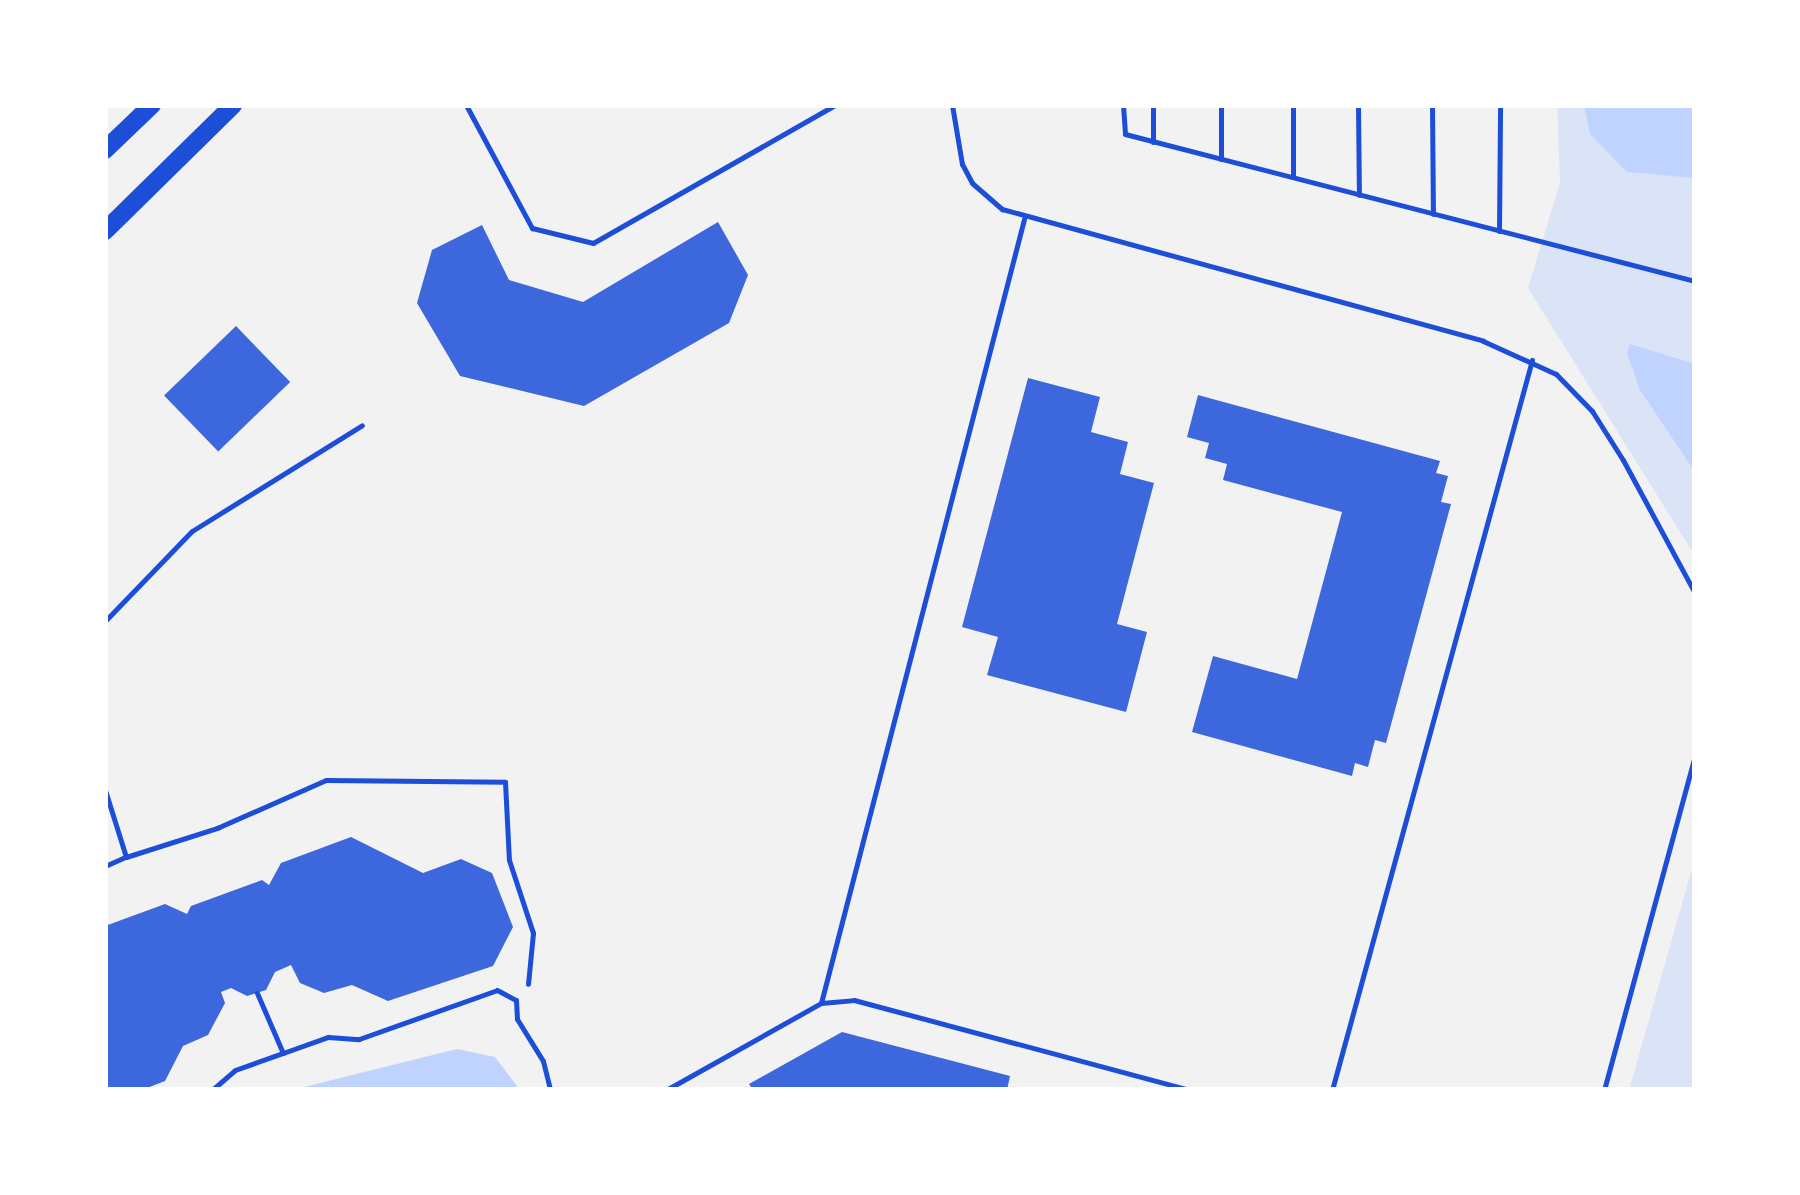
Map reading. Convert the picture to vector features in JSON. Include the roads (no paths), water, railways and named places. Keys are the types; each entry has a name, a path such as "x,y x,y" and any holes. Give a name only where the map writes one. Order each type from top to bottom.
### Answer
{"highway":[{"path":"105,150 152,105"},
{"path":"105,230 234,105"}],"lane":[{"path":"466,105 532,228 593,243 835,105"},
{"path":"952,105 956,142 972,183 1024,218 1483,341 1532,360 1592,411 1695,593"},
{"path":"1123,105 1125,134 1695,282"},
{"path":"1153,105 1153,142"},
{"path":"1221,105 1221,159"},
{"path":"1293,105 1294,178"},
{"path":"1358,105 1359,195"},
{"path":"1432,105 1433,214"},
{"path":"1498,231 1500,105"},
{"path":"821,1004 1024,218"},
{"path":"1332,1090 1532,360"},
{"path":"105,621 192,530 362,426"},
{"path":"1604,1090 1695,755"},
{"path":"105,866 217,828 326,780 505,782 509,860 533,933 528,984"},
{"path":"105,790 126,857"},
{"path":"666,1090 821,1004 854,1000 1191,1090"}],"water":[{"path":"1584,105 1695,105 1695,178 1627,172 1590,134"},
{"path":"1630,344 1695,364 1695,472 1640,390 1627,353"},
{"path":"457,1049 495,1057 520,1090 292,1090"}]}
